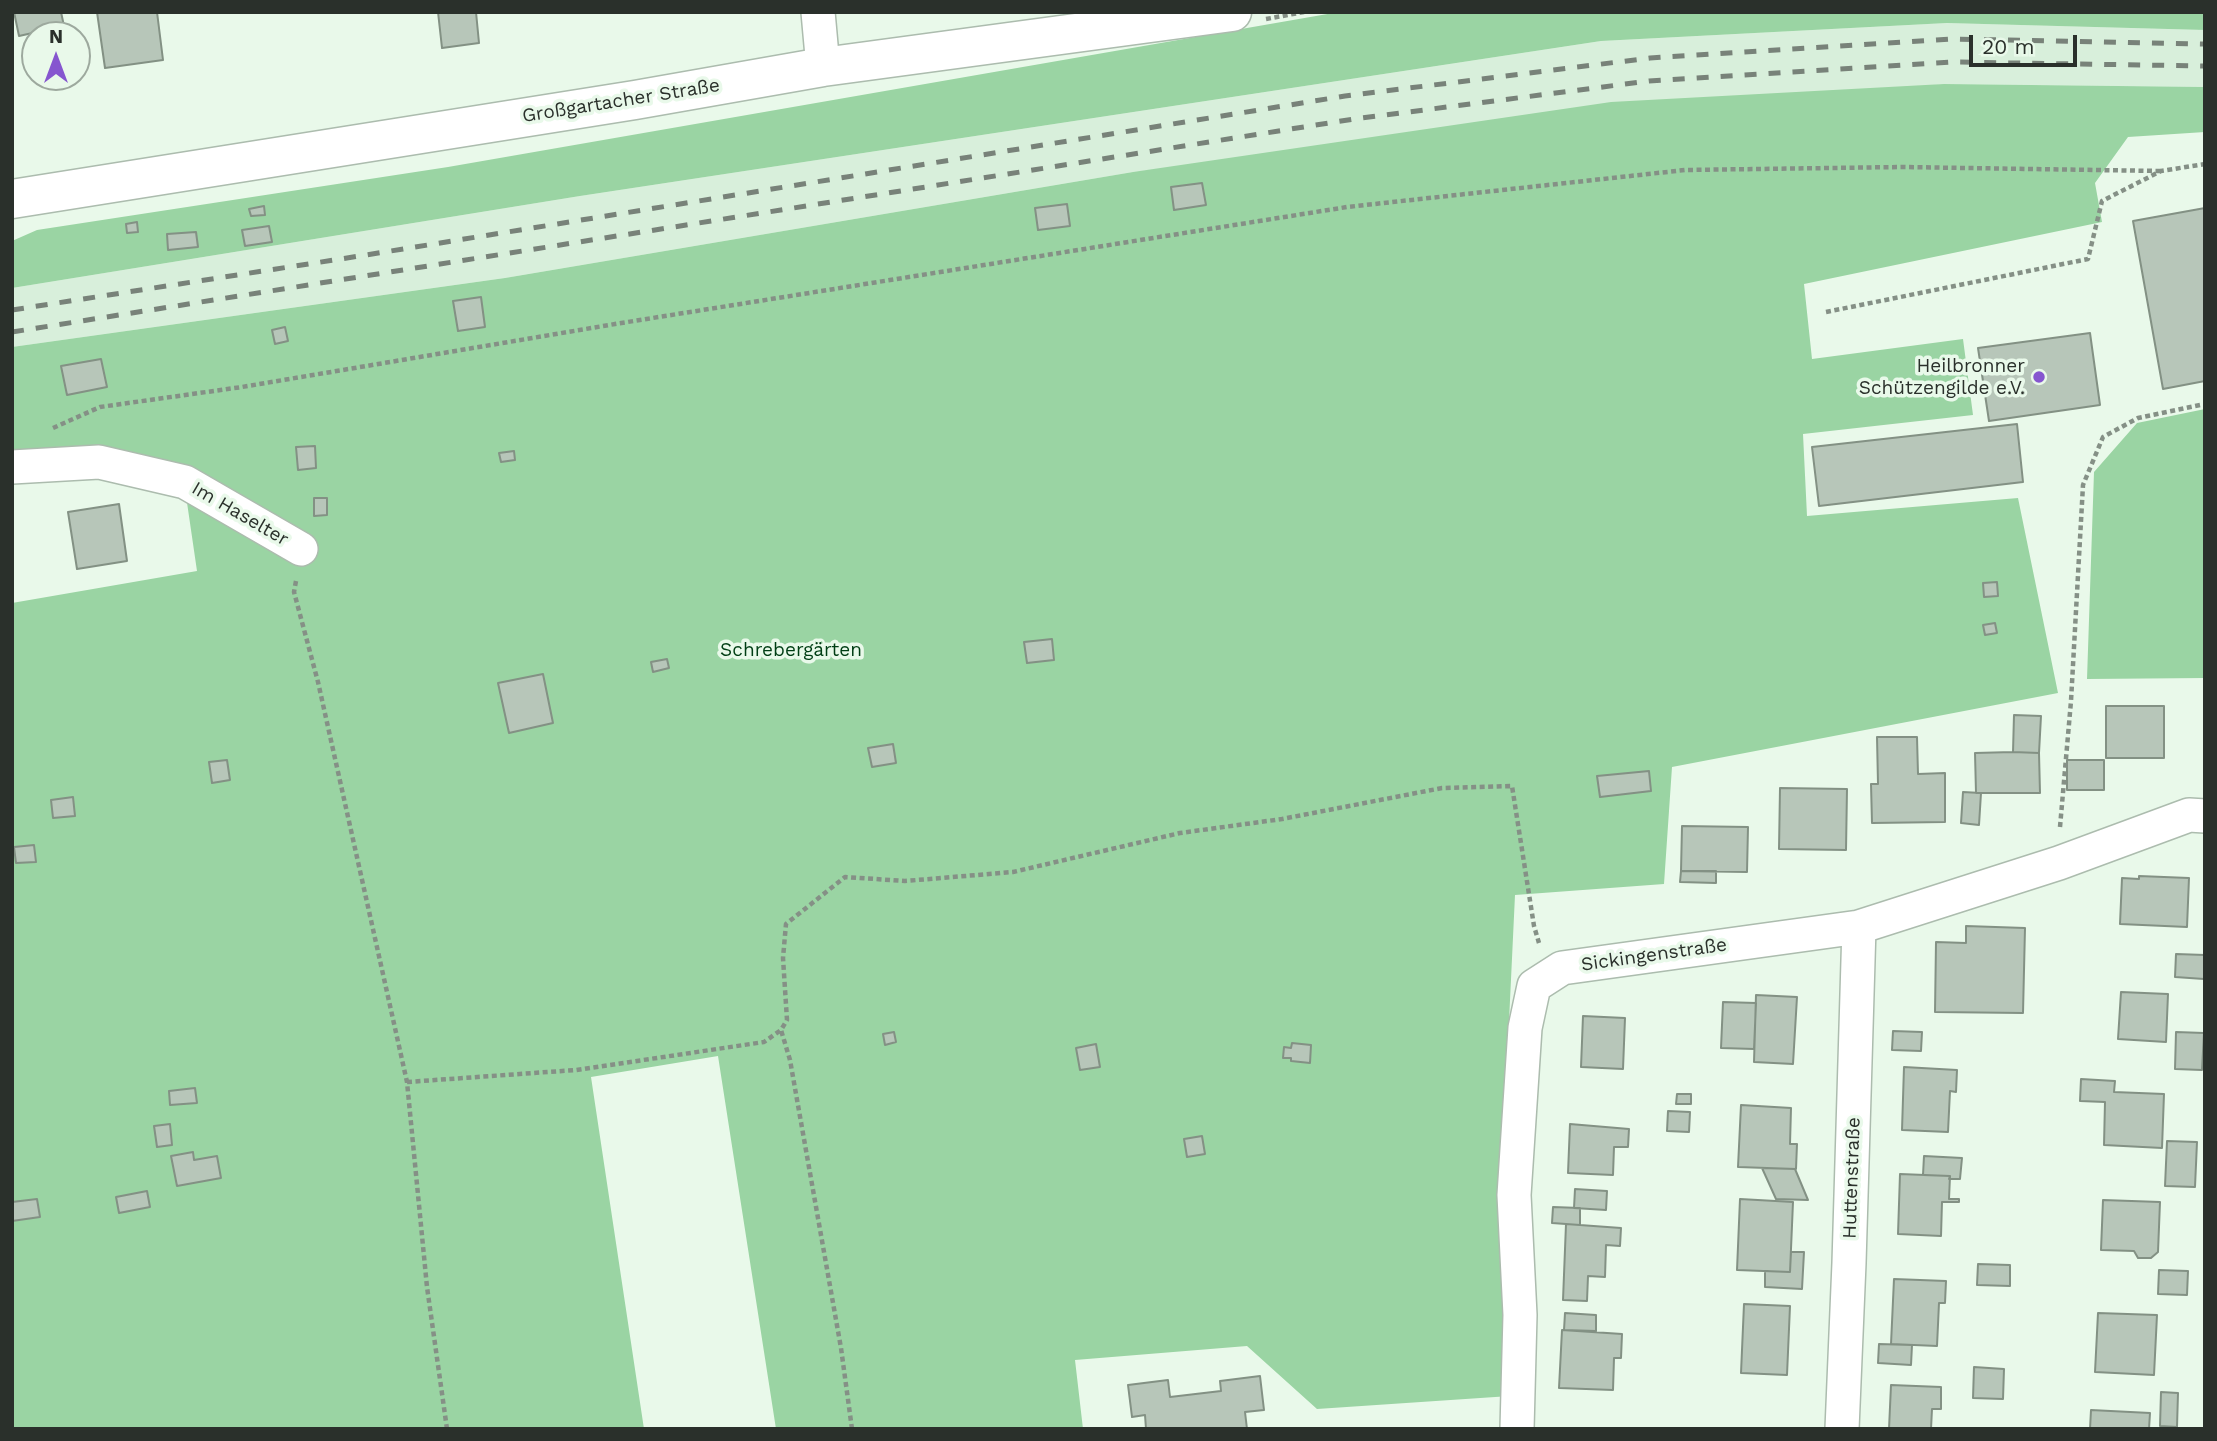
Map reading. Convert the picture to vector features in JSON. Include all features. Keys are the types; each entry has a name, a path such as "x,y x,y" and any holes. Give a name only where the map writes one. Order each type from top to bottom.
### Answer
{"main road":[{"name":"Großgartacher Straße","path":"12,199 823,67 1232,12"}],"street":[{"path":"818,12 823,67"},
{"name":"Im Haselter","path":"15,466 99,463 184,482 301,549"},
{"name":"Sickingenstraße","path":"1550,976 1562,968 1859,927 2059,863 2189,815 2205,816"},
{"name":"Huttenstraße","path":"1842,1429 1859,927"},
{"path":"1517,1429 1520,1315 1514,1195 1524,1042 1534,986 1550,976"}],"path":[{"path":"15,466 54,428 100,407 242,387 1347,207 1685,170 1902,167 2161,171 2205,164"},
{"path":"1826,312 2088,259 2102,201 2161,171"},
{"path":"2061,810 2071,701 2083,485 2103,437 2137,418 2205,404"},
{"path":"301,549 294,592 318,682 407,1082 427,1287 447,1429"},
{"path":"407,1082 576,1070 764,1042 781,1030 787,1020 783,958 786,924 845,877 905,881 1013,872 1180,833 1282,819 1442,788 1512,786 1534,926 1550,976"},
{"path":"781,1030 790,1060 841,1348 852,1429"}],"shaded area":[{"path":"1947,23 2205,30 2205,87 1944,84 1133,172 505,278 12,347 12,288 580,196 1601,41"}],"green space":[{"path":"1339,12 2205,12 2205,30 1947,23 1601,41 580,196 12,288 12,241 37,230 448,167"},
{"name":"Schrebergärten","path":"1944,84 2205,87 2205,132 2128,137 2095,183 2102,222 1804,284 1812,359 1963,339 1973,415 1803,434 1807,516 2018,498 2058,693 1672,767 1664,884 1515,895 1501,1190 1510,1396 1317,1409 1247,1346 1075,1360 1083,1429 776,1429 718,1056 591,1077 644,1429 12,1429 12,603 197,571 184,482 12,467 12,347 505,278 1133,172 1611,102"},
{"path":"2205,409 2205,678 2087,679 2094,472 2137,423"}],"building":[{"path":"14,12 61,12 63,21 21,21 19,36"},
{"path":"97,12 157,12 163,60 105,68"},
{"path":"438,12 476,12 479,43 442,48"},
{"path":"1202,183 1206,205 1174,210 1171,187"},
{"path":"1067,204 1070,226 1038,230 1035,208"},
{"path":"264,206 265,215 251,216 249,209"},
{"path":"2205,208 2205,381 2163,389 2133,221"},
{"path":"137,222 138,232 127,233 126,224"},
{"path":"269,226 272,242 245,246 242,230"},
{"path":"196,232 198,247 168,250 167,234"},
{"path":"481,297 485,327 458,331 453,301"},
{"path":"285,327 288,341 275,344 272,330"},
{"name":"Heilbronner Schützengilde e.V.","path":"2090,333 2100,405 1989,421 1978,348"},
{"path":"101,359 107,387 67,395 61,366"},
{"path":"2017,424 2023,482 1819,506 1812,447"},
{"path":"315,446 316,468 298,470 296,447"},
{"path":"514,451 515,460 501,462 499,453"},
{"path":"314,498 327,498 327,515 314,516"},
{"path":"119,504 127,561 77,569 68,512"},
{"path":"1997,582 1998,596 1984,597 1983,583"},
{"path":"1995,623 1997,633 1985,635 1983,625"},
{"path":"1052,639 1054,660 1027,663 1024,642"},
{"path":"667,659 669,668 653,672 651,662"},
{"path":"543,674 553,723 509,733 498,683"},
{"path":"2106,706 2164,706 2164,758 2106,758"},
{"path":"2014,715 2041,716 2039,753 2013,752"},
{"path":"1877,737 1917,737 1918,774 1945,773 1945,822 1872,823 1871,784 1878,784"},
{"path":"893,744 896,763 872,767 868,748"},
{"path":"1975,753 2039,753 2040,793 1976,793"},
{"path":"227,760 230,780 212,783 209,762"},
{"path":"2067,760 2104,760 2104,790 2067,790"},
{"path":"1649,771 1651,791 1600,797 1597,776"},
{"path":"1780,788 1847,789 1846,850 1779,849"},
{"path":"1963,792 1981,793 1979,825 1961,823"},
{"path":"73,797 75,816 53,818 51,800"},
{"path":"1682,826 1748,827 1747,872 1681,871"},
{"path":"34,845 36,862 16,863 14,847"},
{"path":"1681,871 1716,871 1716,883 1680,882"},
{"path":"2139,876 2189,878 2187,927 2120,924 2122,878 2139,879"},
{"path":"1966,926 2025,928 2023,1013 1935,1012 1936,942 1966,943"},
{"path":"2176,954 2205,955 2204,979 2175,977"},
{"path":"2121,992 2168,994 2166,1042 2118,1039"},
{"path":"1756,995 1797,997 1793,1064 1754,1062"},
{"path":"1723,1002 1756,1003 1754,1049 1721,1048"},
{"path":"1583,1016 1625,1018 1623,1069 1581,1067"},
{"path":"1893,1031 1922,1032 1921,1051 1892,1050"},
{"path":"894,1032 896,1042 885,1045 883,1034"},
{"path":"2176,1032 2204,1033 2202,1070 2175,1069"},
{"path":"1292,1043 1311,1045 1310,1063 1283,1058 1284,1047 1291,1048"},
{"path":"1096,1044 1100,1067 1080,1070 1076,1048"},
{"path":"1904,1067 1957,1070 1956,1092 1950,1091 1948,1132 1902,1130"},
{"path":"2081,1079 2115,1081 2114,1092 2164,1094 2162,1148 2104,1145 2105,1102 2080,1101"},
{"path":"195,1088 197,1103 170,1105 169,1091"},
{"path":"1677,1094 1691,1094 1691,1104 1676,1104"},
{"path":"1741,1105 1791,1108 1790,1144 1797,1144 1796,1169 1738,1167"},
{"path":"1668,1111 1690,1112 1689,1132 1667,1131"},
{"path":"170,1124 172,1145 157,1147 154,1126"},
{"path":"1570,1124 1629,1129 1628,1147 1614,1147 1613,1175 1568,1173"},
{"path":"1202,1136 1205,1154 1187,1157 1184,1139"},
{"path":"2167,1141 2197,1142 2195,1187 2165,1186"},
{"path":"193,1152 194,1160 217,1156 221,1178 177,1186 171,1156"},
{"path":"1924,1156 1962,1158 1960,1179 1923,1175"},
{"path":"1762,1168 1795,1169 1808,1200 1776,1199"},
{"path":"1900,1174 1950,1176 1949,1199 1959,1199 1959,1202 1942,1202 1941,1236 1898,1234"},
{"path":"1575,1189 1607,1191 1606,1210 1574,1208"},
{"path":"147,1191 150,1207 119,1213 116,1197"},
{"path":"37,1199 40,1217 12,1221 12,1202"},
{"path":"1740,1199 1793,1202 1790,1272 1737,1270"},
{"path":"2103,1200 2160,1202 2158,1252 2151,1258 2138,1258 2134,1251 2101,1250"},
{"path":"1553,1207 1580,1208 1580,1225 1552,1223"},
{"path":"1566,1224 1621,1228 1620,1246 1606,1245 1605,1277 1588,1276 1587,1301 1563,1300"},
{"path":"1791,1252 1804,1252 1802,1289 1765,1287 1765,1271 1790,1272"},
{"path":"1978,1264 2010,1265 2010,1286 1977,1285"},
{"path":"2159,1270 2188,1271 2187,1295 2158,1294"},
{"path":"1894,1279 1946,1281 1945,1303 1939,1303 1937,1346 1891,1344"},
{"path":"1744,1304 1790,1306 1787,1375 1741,1373"},
{"path":"1565,1313 1596,1315 1596,1331 1564,1330"},
{"path":"2098,1313 2157,1315 2154,1375 2095,1372"},
{"path":"1562,1330 1622,1334 1621,1358 1614,1358 1613,1390 1559,1388"},
{"path":"1879,1344 1912,1345 1911,1365 1878,1363"},
{"path":"1974,1367 2004,1369 2003,1399 1973,1398"},
{"path":"1260,1376 1264,1410 1245,1412 1247,1429 1146,1429 1145,1415 1132,1417 1128,1385 1168,1380 1170,1397 1221,1391 1220,1381"},
{"path":"1891,1385 1941,1387 1941,1409 1932,1409 1931,1429 1889,1429"},
{"path":"2161,1392 2178,1393 2177,1427 2160,1426"},
{"path":"2091,1410 2150,1413 2149,1429 2090,1429"}],"railway":[{"path":"12,310 1345,96 1650,58 1952,39 2205,44"},
{"path":"12,332 1354,119 1649,81 1953,62 2205,66"}],"place":[{"name":"Heilbronner Schützengilde e.V.","path":"2039,377"}]}
